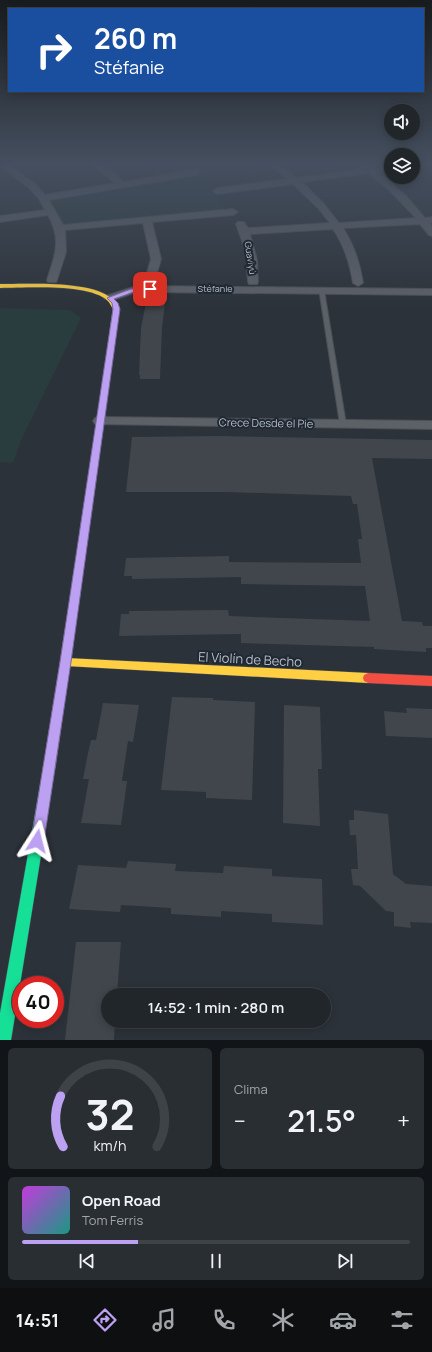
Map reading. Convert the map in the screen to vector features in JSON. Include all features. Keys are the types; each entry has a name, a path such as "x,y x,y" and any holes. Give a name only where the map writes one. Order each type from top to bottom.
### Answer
{"street":[{"path":"0,219 51,212 60,228 61,252 52,280"},
{"path":"60,228 233,212"},
{"name":"Guaviyú","path":"233,212 245,232 254,273 253,282"},
{"path":"324,212 336,226 354,261 358,283"},
{"path":"418,212 427,220 432,233"},
{"path":"147,220 156,259 150,280"},
{"path":"245,232 427,220"},
{"path":"0,286 72,288 99,292 110,298 115,303 116,309 66,662 3,1040"},
{"name":"Stéfanie","path":"110,298 134,290 150,289 432,292"},
{"name":"Crece Desde el Pie","path":"100,421 432,426"},
{"name":"El Violín de Becho","path":"66,662 432,681"}],"lane":[{"path":"321,290 343,424"}],"shaded area":[{"path":"55,212 207,212 71,225 62,224"},
{"path":"0,308 70,310 81,318 21,440 13,463 0,462"}],"building":[{"path":"146,303 165,303 162,328 160,379 140,379 139,375 141,328"},
{"path":"218,436 432,440 432,459 372,458 402,621 422,622 423,626 432,626 432,648 426,648 426,652 374,649 374,647 241,643 241,634 119,636 121,614 129,614 129,611 228,610 229,616 370,621 365,586 241,584 241,577 132,579 132,576 124,576 126,558 229,556 229,562 361,563 358,539 362,539 357,504 353,504 351,496 227,492 126,492 132,437"},
{"path":"172,697 213,698 213,700 255,702 252,800 206,798 206,792 161,790"},
{"path":"103,703 139,705 133,742 128,741 122,781 127,781 121,825 81,823 89,779 83,779 91,740 96,740"},
{"path":"284,705 320,707 322,769 318,769 320,826 283,823"},
{"path":"406,708 432,709 432,738 386,736 384,711 407,713"},
{"path":"354,810 388,814 393,874 406,884 432,886 432,923 410,922 411,928 394,926 394,912 386,911 360,886 353,885 351,869 358,869 356,835 350,835 349,820 354,820"},
{"path":"128,861 176,864 175,871 223,873 224,866 272,869 272,876 322,879 323,925 272,922 272,914 221,911 221,917 171,914 171,908 121,905 120,912 69,909 78,865 126,868"},
{"path":"76,942 121,942 118,988 101,988 101,1028 115,1028 114,1040 65,1040"}],"traffic: fast":[{"path":"3,1040 50,763"}],"traffic: slow":[{"path":"0,286 71,287 86,290 109,299 116,309 88,509"},
{"path":"66,662 368,678"}],"traffic: jam":[{"path":"50,763 88,509"},
{"path":"368,678 432,681"}],"route":[{"path":"37,841 66,662 116,309 115,303 110,298 134,290 150,289"}]}
